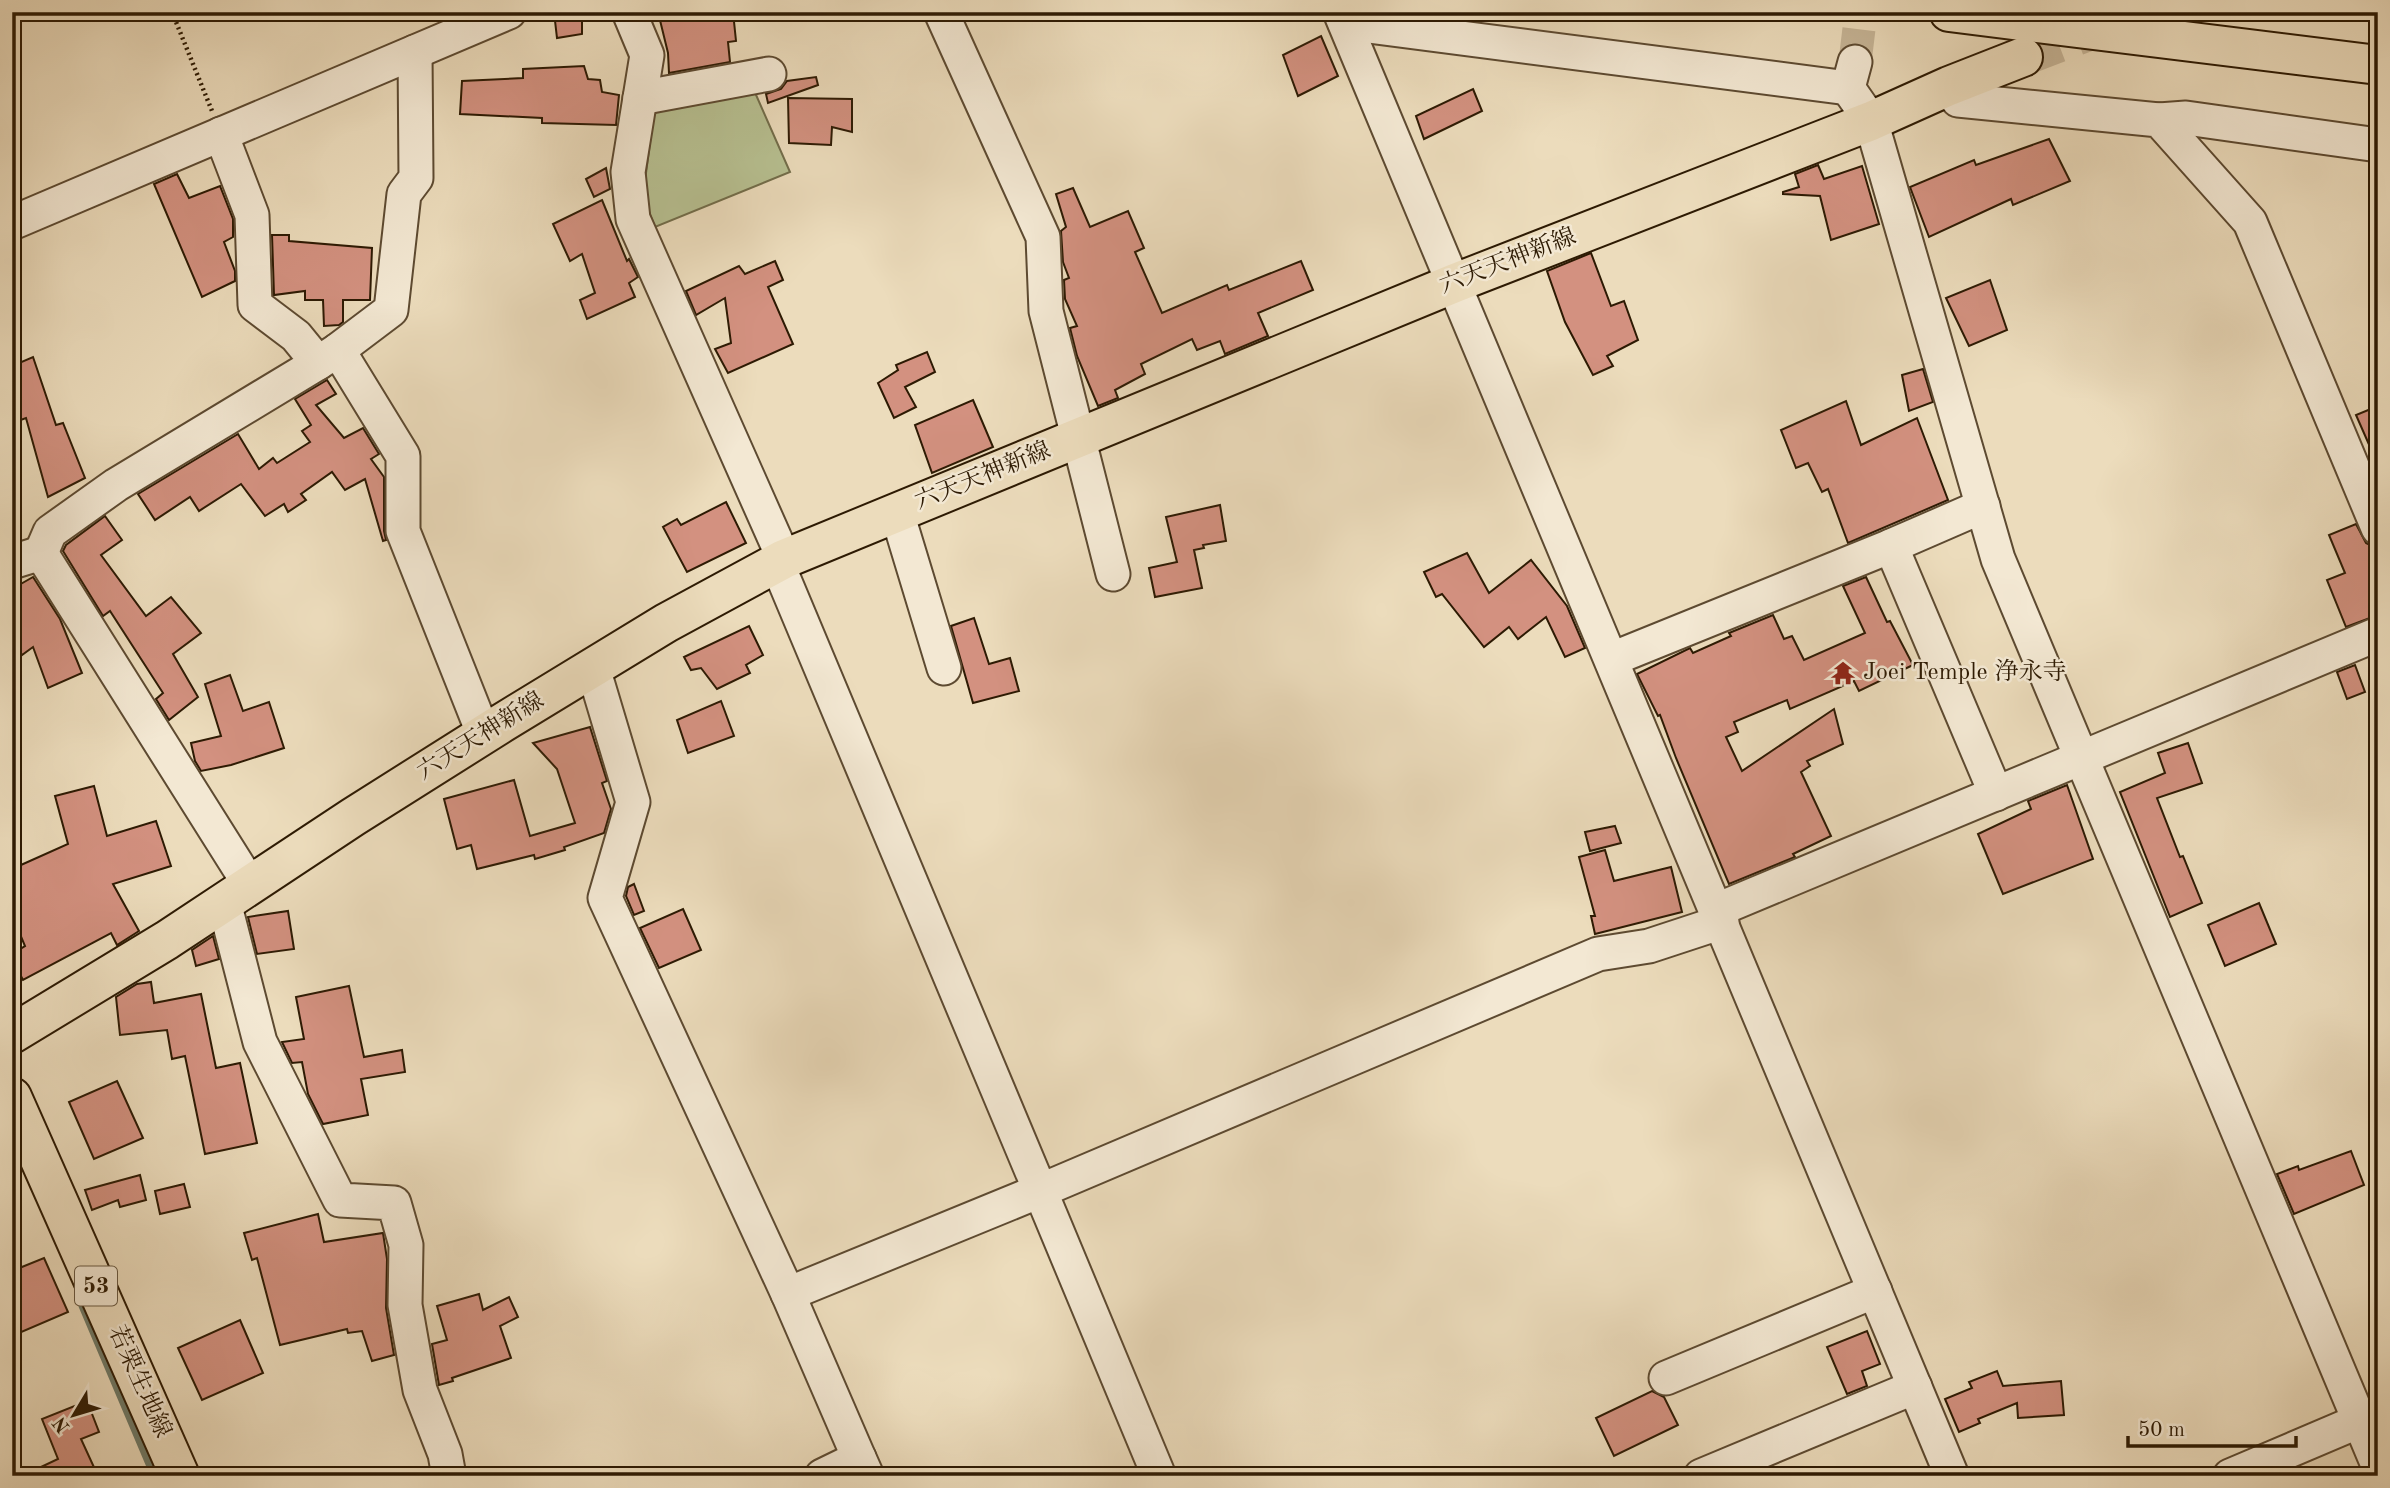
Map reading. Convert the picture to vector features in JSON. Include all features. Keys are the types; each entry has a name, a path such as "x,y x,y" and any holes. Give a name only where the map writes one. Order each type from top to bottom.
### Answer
{"main road":[{"path":"1949,12 2378,65"},
{"name":"六天天神新線","path":"12,1034 167,940 484,734 666,623 780,561 1455,283 1871,121 2023,57"},
{"name":"若栗生地線","path":"12,1097 180,1476"}],"street":[{"path":"12,223 509,12"},
{"path":"629,12 647,55 628,172 634,219 780,561 894,843 1042,1190 1158,1476"},
{"path":"941,12 1043,237 1046,311 1113,574"},
{"path":"1952,1476 1720,916 1342,18 1851,75 1871,121 1998,559 2081,759 2368,1417 2378,1465"},
{"path":"415,52 416,178 404,194 391,310 328,357 116,485 50,532 27,557 237,894 260,1042 341,1200 394,1203 406,1245 405,1305 420,1390 445,1454 449,1476"},
{"path":"640,98 769,74"},
{"path":"1949,86 1958,100 2159,120 2186,118 2378,145"},
{"path":"2159,120 2250,222 2378,528"},
{"path":"221,134 252,215 255,305 296,337 328,357 403,456 403,531 484,734"},
{"path":"1612,659 1983,506"},
{"path":"897,513 944,668"},
{"path":"1891,546 1996,794"},
{"path":"788,1294 1042,1190 1598,954 1649,946 1996,794 2378,634"},
{"path":"593,668 633,802 605,898 788,1294 863,1467 822,1476"},
{"path":"1666,1377 1875,1291"},
{"path":"1701,1476 1915,1387"},
{"path":"2230,1476 2368,1417"}],"path":[{"path":"172,12 221,134"}],"green space":[{"path":"753,88 790,172 655,227 643,196 655,104"}],"building":[{"path":"554,12 582,12 582,34 557,38"},
{"path":"658,12 733,12 736,41 728,42 730,62 669,73 668,53"},
{"path":"1321,36 1338,76 1298,96 1283,55"},
{"path":"584,66 588,79 600,80 602,92 619,95 616,125 542,123 542,118 460,114 462,81 523,78 523,69"},
{"path":"816,77 818,85 768,103 766,94 781,89 787,81"},
{"path":"1473,89 1482,111 1424,139 1416,116"},
{"path":"788,98 852,99 852,132 832,127 831,145 789,143"},
{"path":"2049,139 2070,181 2013,205 2011,199 1929,237 1910,187 1974,160 1976,165"},
{"path":"1818,165 1824,179 1862,166 1879,224 1831,240 1820,196 1783,194 1799,187 1795,174"},
{"path":"606,168 610,189 594,197 586,179"},
{"path":"177,174 189,198 220,186 233,219 233,237 224,242 235,271 235,281 202,297 154,184"},
{"path":"1073,188 1090,227 1128,211 1144,248 1135,252 1162,313 1227,285 1229,290 1301,261 1313,290 1258,313 1268,336 1225,354 1220,341 1197,350 1192,339 1141,364 1145,374 1115,390 1118,398 1098,406 1077,356 1070,328 1077,326 1065,299 1064,280 1069,278 1063,262 1061,231 1066,227 1056,194"},
{"path":"602,200 627,261 629,259 638,277 629,283 635,297 587,319 580,300 595,293 582,254 570,261 553,224"},
{"path":"272,235 289,235 289,241 372,248 370,300 343,300 343,322 339,325 324,326 323,300 305,300 305,291 274,295"},
{"path":"1591,253 1611,306 1624,301 1638,340 1607,356 1613,366 1593,375 1565,322 1547,271"},
{"path":"775,261 783,280 768,287 793,344 728,373 715,349 731,343 725,298 696,315 686,291 739,266 745,274"},
{"path":"1990,280 2007,330 1969,346 1946,298"},
{"path":"927,352 935,372 905,387 916,407 894,418 878,383 898,370 896,365"},
{"path":"33,357 56,425 63,423 85,478 48,497 26,418 12,423 12,382 16,381 12,366"},
{"path":"1923,369 1933,402 1909,411 1902,375"},
{"path":"327,380 336,394 316,405 344,438 363,428 379,454 371,459 384,477 386,540 383,541 365,479 345,490 332,472 301,494 306,500 288,512 284,504 265,516 241,484 199,511 190,497 155,520 138,494 238,434 259,469 273,458 277,463 310,442 302,431 311,425 295,399"},
{"path":"973,400 993,447 932,473 915,425"},
{"path":"1846,401 1861,445 1917,418 1948,500 1848,543 1828,489 1822,492 1808,463 1796,468 1781,430"},
{"path":"2378,406 2378,465 2356,415"},
{"path":"726,502 746,543 687,572 663,527 677,519 681,525"},
{"path":"1220,505 1226,541 1203,545 1204,548 1194,550 1202,588 1155,597 1149,568 1177,562 1166,517"},
{"path":"105,516 122,540 101,555 146,616 171,597 201,633 173,654 198,697 169,720 156,699 163,693 110,611 103,616 63,551 66,545"},
{"path":"2356,524 2378,559 2378,615 2346,627 2327,580 2345,573 2329,535"},
{"path":"1467,553 1489,593 1531,560 1567,606 1585,648 1565,657 1546,617 1518,639 1509,627 1484,647 1442,594 1436,597 1424,572"},
{"path":"33,577 60,619 82,673 48,688 33,647 22,655 12,638 12,589"},
{"path":"1866,577 1887,622 1890,621 1913,665 1859,691 1854,681 1790,709 1787,700 1734,722 1738,732 1726,737 1742,771 1834,709 1843,744 1807,761 1810,766 1801,772 1831,836 1793,854 1795,857 1729,884 1660,715 1658,716 1637,674 1690,648 1693,653 1731,636 1729,633 1773,615 1784,639 1792,636 1804,660 1865,633 1843,586"},
{"path":"974,618 989,664 1010,658 1019,691 973,703 951,626"},
{"path":"749,626 763,655 746,665 750,673 717,689 701,668 691,670 684,657"},
{"path":"2355,665 2365,692 2347,699 2337,672"},
{"path":"230,675 243,711 269,702 284,748 231,765 201,771 195,761 191,743 221,736 205,684"},
{"path":"721,701 734,736 688,753 677,720"},
{"path":"590,727 607,781 602,783 611,809 604,833 564,847 565,850 535,859 534,855 477,869 471,845 457,849 444,799 514,780 530,836 575,823 557,769 533,743"},
{"path":"2188,743 2202,783 2157,798 2180,857 2183,856 2202,903 2170,917 2120,792 2165,773 2158,753"},
{"path":"2067,785 2093,859 2003,894 1978,834 2031,809 2028,801"},
{"path":"94,786 107,836 156,821 171,866 113,884 139,931 117,945 111,933 23,980 12,959 12,954 25,946 12,915 12,869 68,844 55,796"},
{"path":"1615,826 1621,843 1590,851 1585,832"},
{"path":"1605,850 1614,881 1671,867 1682,912 1595,934 1591,916 1595,916 1579,857"},
{"path":"634,884 644,911 634,915 626,896 628,887"},
{"path":"2259,903 2276,944 2225,966 2208,925"},
{"path":"683,909 701,950 659,968 640,928"},
{"path":"288,911 294,949 257,954 248,917"},
{"path":"213,936 219,959 196,966 192,950"},
{"path":"151,982 154,1003 201,994 216,1068 240,1063 257,1143 205,1154 185,1056 172,1059 167,1030 120,1035 116,997 137,984"},
{"path":"349,986 364,1057 402,1050 405,1072 361,1079 368,1115 323,1124 308,1094 302,1062 292,1063 282,1042 304,1039 296,997"},
{"path":"117,1081 143,1138 94,1159 69,1102"},
{"path":"2351,1151 2364,1185 2294,1214 2277,1174 2298,1166 2299,1170"},
{"path":"140,1175 146,1200 120,1207 118,1200 92,1210 85,1190"},
{"path":"184,1184 190,1207 160,1214 155,1191"},
{"path":"318,1214 324,1242 383,1233 387,1259 386,1308 394,1355 372,1361 362,1331 348,1333 347,1329 280,1345 257,1258 252,1260 244,1233"},
{"path":"44,1258 68,1312 12,1336 12,1271"},
{"path":"479,1294 483,1310 509,1297 518,1317 500,1326 511,1358 439,1385 432,1344 447,1340 437,1306"},
{"path":"240,1320 263,1373 202,1400 178,1348"},
{"path":"1867,1331 1880,1364 1862,1371 1867,1386 1847,1394 1827,1347"},
{"path":"1997,1371 2003,1386 2061,1381 2064,1415 2018,1418 2017,1403 1978,1419 1980,1423 1959,1432 1945,1399 1972,1388 1969,1382"},
{"path":"1652,1391 1664,1397 1678,1425 1614,1456 1596,1418"},
{"path":"87,1401 99,1432 81,1439 98,1476 22,1476 58,1459 42,1419"}],"waterway":[{"path":"82,1306 154,1476"}],"tunnel":[{"path":"1855,62 1861,12"},
{"path":"2023,57 2141,12"}],"place":[{"name":"Joei Temple 浄永寺","path":"1843,673"}]}
